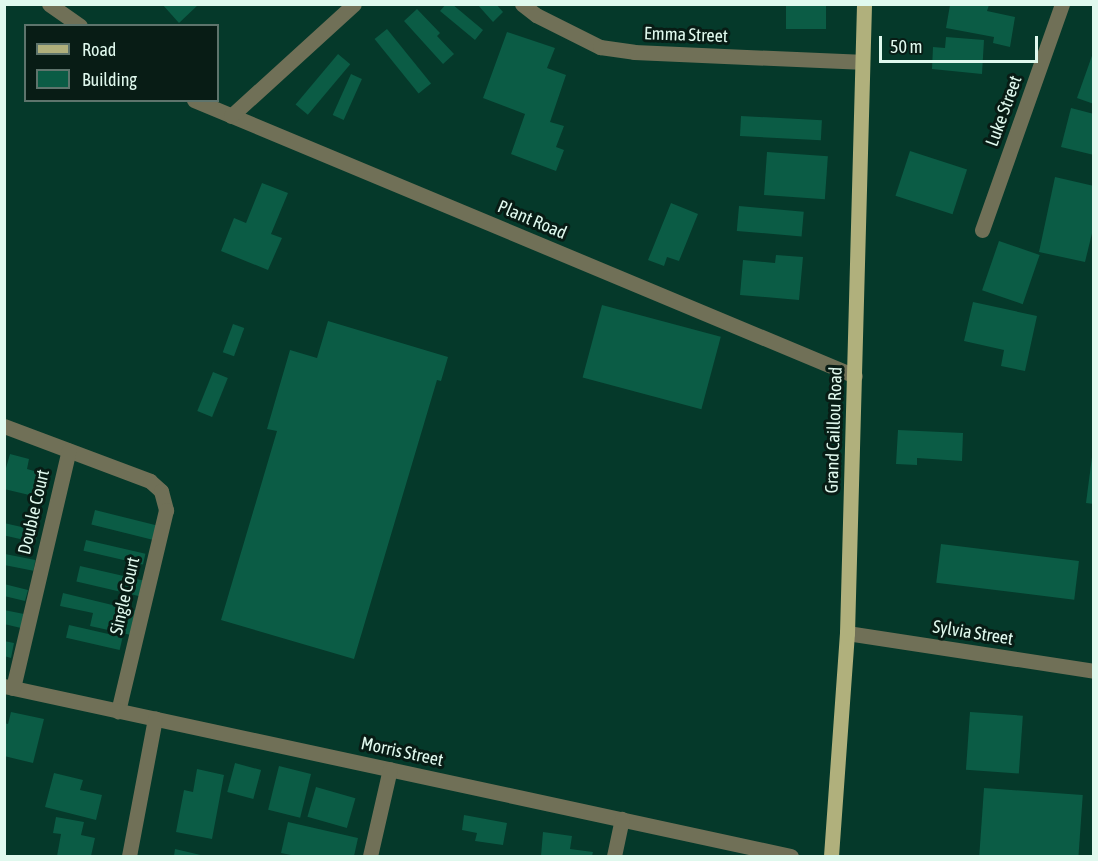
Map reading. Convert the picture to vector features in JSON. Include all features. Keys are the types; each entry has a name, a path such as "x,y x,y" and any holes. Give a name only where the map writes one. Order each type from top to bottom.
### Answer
{"main road":[{"name":"Grand Caillou Road","path":"831,856 847,633 855,376 860,62 864,4"}],"street":[{"path":"49,4 77,24"},
{"path":"231,116 354,4"},
{"name":"Emma Street","path":"522,4 536,15 600,46 634,52 860,62"},
{"name":"Luke Street","path":"982,230 1062,4"},
{"name":"Plant Road","path":"199,102 855,376"},
{"path":"4,426 69,450"},
{"name":"Single Court","path":"69,450 150,481 161,491 166,510 118,711"},
{"name":"Double Court","path":"9,687 69,450"},
{"name":"Sylvia Street","path":"847,633 1094,671"},
{"name":"Morris Street","path":"9,687 791,856"},
{"path":"129,856 155,718"},
{"path":"370,856 390,769"},
{"path":"614,856 622,819"}],"building":[{"path":"162,4 199,4 179,23"},
{"path":"446,4 452,4 483,30 475,40 440,11"},
{"path":"477,4 496,4 503,12 493,22"},
{"path":"786,4 826,4 826,29 786,29"},
{"path":"950,5 989,5 987,11 1015,17 1010,47 993,43 994,37 946,28"},
{"path":"417,9 440,33 437,36 454,54 443,64 404,21"},
{"path":"387,29 431,83 419,93 375,39"},
{"path":"507,32 555,48 547,68 566,75 550,122 564,126 556,147 564,150 556,171 511,154 525,114 483,98"},
{"path":"946,37 984,40 982,74 932,69 933,47 945,48"},
{"path":"1094,53 1094,104 1077,98"},
{"path":"338,54 350,64 308,115 296,105"},
{"path":"351,74 362,79 344,120 333,115"},
{"path":"1071,108 1094,114 1094,155 1061,147"},
{"path":"741,116 822,120 821,140 740,136"},
{"path":"910,151 967,170 953,214 895,196"},
{"path":"767,152 828,156 825,199 764,195"},
{"path":"1055,177 1094,186 1094,225 1085,262 1039,252"},
{"path":"262,183 288,193 271,234 282,238 268,270 221,251 234,218 246,223"},
{"path":"671,203 698,214 679,261 667,257 664,266 648,260"},
{"path":"739,206 804,212 802,237 737,231"},
{"path":"999,241 1040,255 1023,304 982,290"},
{"path":"776,255 803,257 799,300 740,295 743,260 775,263"},
{"path":"973,302 1037,316 1025,371 1001,366 1004,350 964,341"},
{"path":"602,305 721,337 701,409 583,377"},
{"path":"328,321 448,357 441,381 437,380 354,659 221,620 277,431 267,429 290,350 317,358"},
{"path":"233,324 244,328 234,356 223,352"},
{"path":"213,372 228,378 212,417 197,411"},
{"path":"898,430 963,433 962,461 917,458 917,465 896,464"},
{"path":"10,454 29,459 27,469 48,475 42,498 4,489 4,475"},
{"path":"1092,457 1094,457 1094,504 1086,503"},
{"path":"95,510 158,526 154,540 91,525"},
{"path":"4,523 38,531 35,543 4,535"},
{"path":"86,540 145,554 143,564 84,551"},
{"path":"941,544 1079,561 1074,600 936,583"},
{"path":"5,554 35,560 33,571 4,565"},
{"path":"80,566 143,581 140,596 76,582"},
{"path":"4,584 28,590 25,601 4,596"},
{"path":"63,593 137,611 131,635 90,626 93,613 60,606"},
{"path":"4,610 24,614 21,628 4,624"},
{"path":"69,625 123,637 120,650 66,638"},
{"path":"4,641 14,643 11,658 4,656"},
{"path":"11,712 44,719 33,763 4,756 4,723 8,724"},
{"path":"970,712 1023,716 1019,774 966,770"},
{"path":"235,763 261,770 253,799 227,792"},
{"path":"279,766 311,774 300,818 268,810"},
{"path":"197,769 224,775 212,839 176,832 184,790 193,792"},
{"path":"54,773 83,780 80,790 102,795 96,820 45,807"},
{"path":"316,787 355,798 347,828 307,817"},
{"path":"984,788 1083,795 1078,856 979,856"},
{"path":"464,815 507,823 503,845 475,841 477,833 462,830"},
{"path":"56,817 84,822 81,835 95,838 91,856 57,856 61,834 53,833"},
{"path":"288,822 358,838 354,856 296,856 281,853"},
{"path":"543,832 572,836 570,849 593,852 592,856 541,856"},
{"path":"175,849 205,856 174,856"}]}
